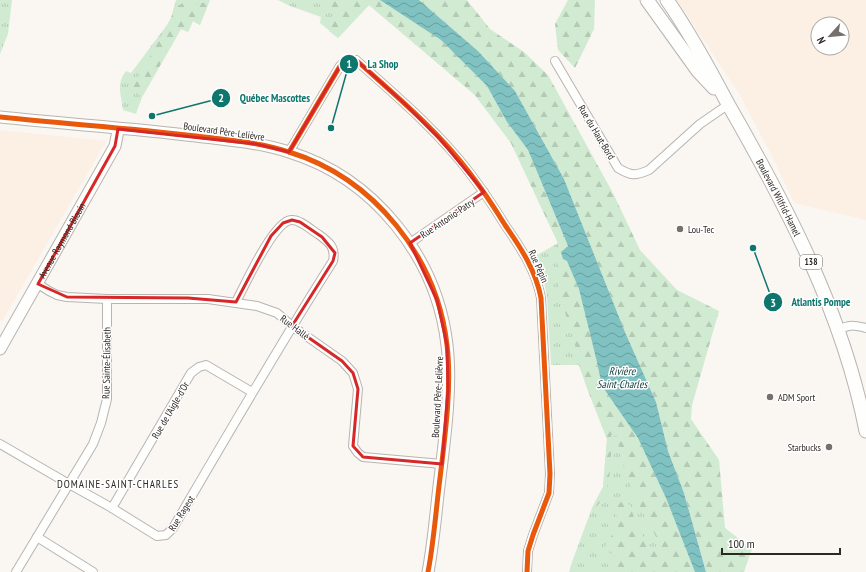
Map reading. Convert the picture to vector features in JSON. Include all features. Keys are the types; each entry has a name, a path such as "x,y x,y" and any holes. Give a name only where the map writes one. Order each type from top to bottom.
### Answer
{"main road":[{"name":"Boulevard Wilfrid-Hamel","path":"647,0 698,71 729,104"},
{"name":"Boulevard Wilfrid-Hamel","path":"666,0 708,65 785,207 807,253 838,330 853,376 866,430"},
{"name":"Boulevard Père-Lelièvre","path":"0,117 118,128 256,144 289,152 327,168 349,182 382,209 410,243 426,272 435,293 441,313 447,345 449,364 448,390 442,464 428,572"},
{"name":"Avenue Raymond-Blouin","path":"0,349 115,146 118,128"}],"street":[{"name":"Rue Pépin","path":"289,152 340,66 346,60 356,60 404,103 440,139 468,171 484,192 522,250 532,268 542,298 550,474 549,493 528,551 527,572"},
{"name":"Rue du Haut-Bord","path":"555,61 618,168 632,175 649,170 700,124 729,104"},
{"name":"Rue Antonio-Patry","path":"410,243 484,192"},
{"name":"Rue Rageot","path":"0,444 112,508 157,536 166,534 173,528 252,392 333,261 335,252 332,246 300,222 292,220 283,223 271,236 236,302"},
{"name":"Rue Hallé","path":"38,284 57,295 67,297 107,299 188,298 236,302 257,306 277,313 292,326 342,360 353,373 358,389 353,446 358,453 363,457 442,464"},
{"name":"Rue Sainte-Élisabeth","path":"16,572 93,444 101,423 107,399 107,299"},
{"path":"838,330 853,324 866,328"},
{"name":"Rue de l'Aigle-d'Or","path":"112,508 191,373 199,366 206,365 252,392"},
{"path":"37,537 93,572"}],"highlighted area":[{"path":"346,60 356,60 404,103 440,139 484,192 410,243 437,300 447,345 448,390 442,464 363,457 353,446 358,389 353,373 342,361 292,326 333,261 335,253 322,237 300,222 292,220 283,223 271,236 236,302 188,298 67,297 38,284 115,146 118,129 256,144 289,152 340,66"}],"shaded area":[{"path":"677,0 866,0 866,220 794,203 775,162 740,95"},
{"path":"0,130 106,141 2,321 0,320"}],"green space":[{"path":"0,0 12,0 8,34 0,54"},
{"path":"176,0 210,0 200,25 193,21 188,32 181,29 142,97 136,114 123,110 120,89 121,80 126,71 131,73 167,25 171,18"},
{"path":"186,0 190,0 195,4 209,2 200,25 193,21 188,32 181,29 142,97 132,89 171,18 175,5 180,5"},
{"path":"278,0 380,0 441,40 528,150 695,572 569,572 592,508 603,487 607,439 579,365 551,365 547,297 544,282 532,258 558,243 511,143 475,95 369,5 338,38 320,23 321,17"},
{"path":"325,0 380,0 441,40 487,86 507,122 528,150 568,246 561,252 567,261 579,289 602,386 638,438 666,498 695,572 615,572 619,560 604,548 619,524 614,508 621,502 630,505 635,521 649,547 661,546 628,479 623,465 617,436 611,435 610,474 605,493 595,508 592,508 603,487 607,439 579,365 573,335 564,309 557,296 559,269 554,253 558,243 511,143 475,95 369,5 338,38 329,31 336,18 330,4"},
{"path":"419,0 467,0 490,29 524,52 548,75 614,195 640,250 677,290 719,311 692,405 691,419 719,460 725,528 752,549 744,572 706,572 684,493 668,451 656,402 625,332 564,179 515,91 478,51"},
{"path":"568,0 595,0 594,29 575,68 558,50 555,24"}],"water":[{"name":"Rivière Saint-Charles","path":"380,0 419,0 478,51 515,91 564,179 625,332 656,402 668,451 684,493 706,572 695,572 666,498 638,438 602,386 579,289 567,261 563,259 561,252 568,246 528,150 507,122 487,86 441,40"}],"cycle path":[{"path":"289,152 340,66 346,60 356,60 415,113 457,157 483,191 522,251 536,278 541,298 550,474 549,493 528,551 527,572"},
{"path":"0,117 172,133 266,146 289,152 320,164 348,181 374,201 396,225 415,252 430,281 441,313 447,345 449,377 447,411 428,572"}],"place":[{"name":"Québec Mascottes","path":"152,116"},
{"name":"La Shop","path":"331,128"},
{"name":"Lou-Tec","path":"680,229"},
{"name":"Atlantis Pompe","path":"753,248"},
{"name":"ADM Sport","path":"770,397"},
{"name":"Starbucks","path":"829,447"}],"district":[{"name":"DOMAINE-SAINT-CHARLES","path":"118,484"}]}
